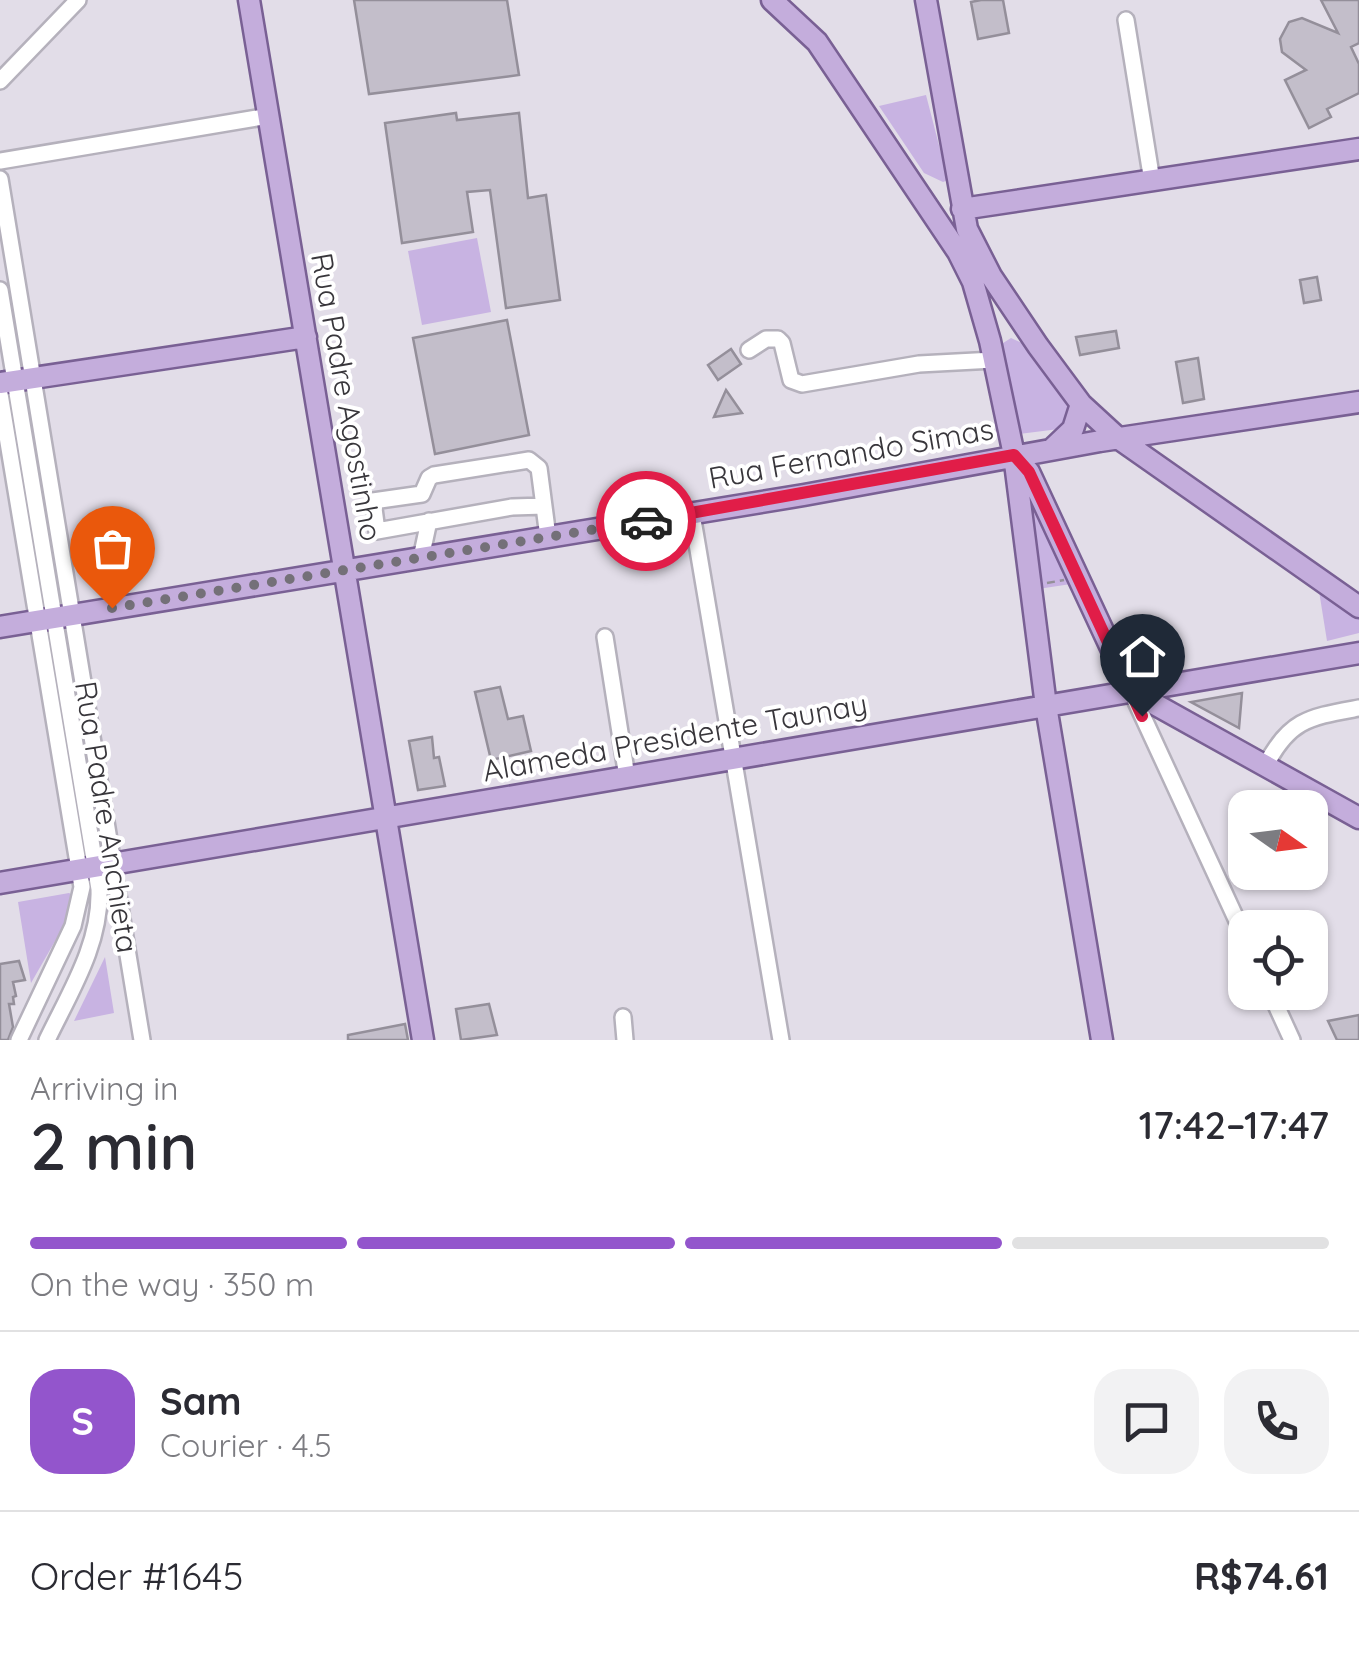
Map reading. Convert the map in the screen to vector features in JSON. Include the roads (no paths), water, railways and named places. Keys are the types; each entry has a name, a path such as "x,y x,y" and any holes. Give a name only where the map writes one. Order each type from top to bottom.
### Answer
{"main road":[{"name":"Rua Padre Agostinho","path":"249,0 423,1040"},
{"path":"772,0 817,42 918,190 967,268 976,295 1014,455 1046,706 1102,1040"},
{"path":"926,0 962,209 977,252 1038,346 1082,404 1118,438 1359,607"},
{"path":"962,209 1359,150"},
{"path":"918,190 940,191 957,180"},
{"path":"992,351 996,331 1007,328 1038,346"},
{"path":"12,384 306,337"},
{"name":"Rua Fernando Simas","path":"0,627 692,514 1054,448 1359,402"},
{"path":"1054,448 1073,429 1082,404"},
{"path":"1160,469 1156,448 1164,431"},
{"path":"1014,455 1029,472 1130,691 1358,816"},
{"name":"Alameda Presidente Taunay","path":"0,883 1359,653"}],"street":[{"path":"0,81 78,0"},
{"path":"1126,20 1152,181"},
{"path":"0,161 269,116"},
{"name":"Rua Padre Anchieta","path":"0,179 12,384 97,866"},
{"path":"943,230 952,212 962,209"},
{"path":"0,290 12,384"},
{"path":"748,350 766,339 778,339 791,380 802,384 992,351"},
{"name":"Rua Padre Anchieta","path":"12,384 97,866 142,1040"},
{"path":"544,506 512,507 377,531 373,501 422,494 434,475 528,460 539,468 544,506 548,537"},
{"path":"692,514 781,1040"},
{"path":"421,558 429,522"},
{"path":"605,637 627,777"},
{"path":"1130,691 1232,910"},
{"path":"1265,767 1281,740 1307,718 1359,708"},
{"path":"1154,740 1172,716"},
{"path":"18,1040 97,866"},
{"path":"47,1040 96,931 100,910 97,866"},
{"path":"1278,1010 1292,1040"},
{"path":"623,1017 625,1040"}]}
